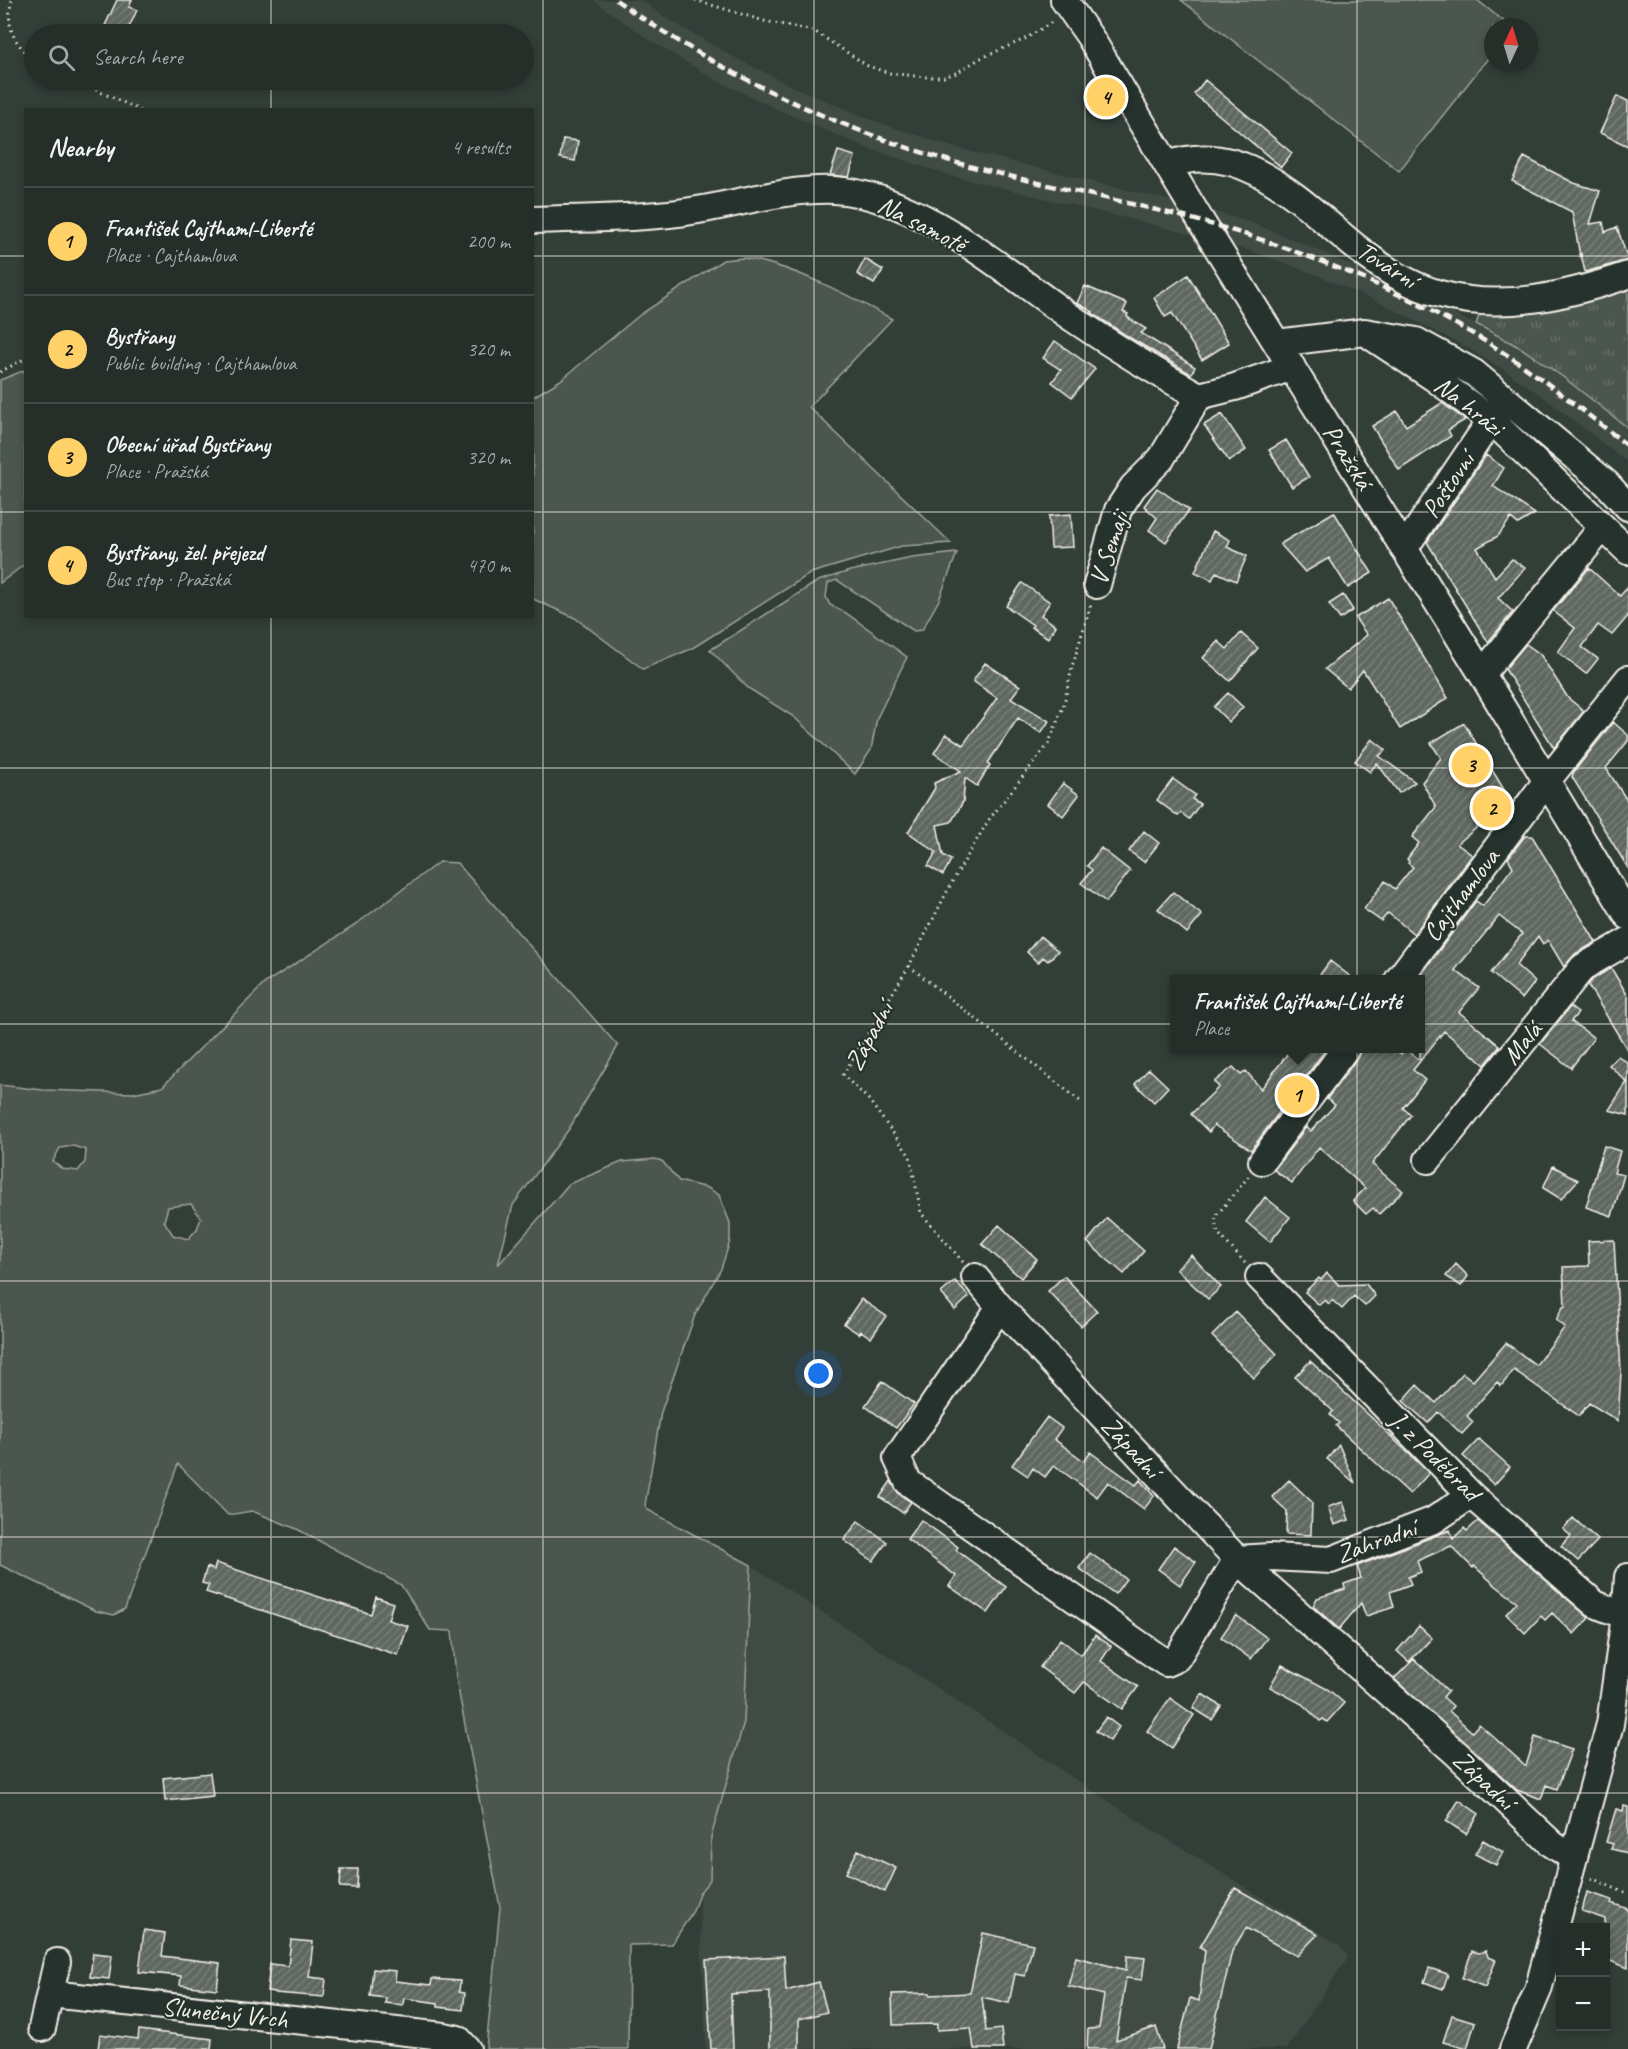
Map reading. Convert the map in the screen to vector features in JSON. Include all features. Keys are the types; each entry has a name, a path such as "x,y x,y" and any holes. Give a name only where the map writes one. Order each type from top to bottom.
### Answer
{"street":[{"name":"Pražská","path":"1067,4 1482,674 1628,916"},
{"name":"Tovární","path":"1168,165 1182,160 1210,158 1231,162 1256,172 1287,190 1392,273 1440,294 1480,301 1527,300 1577,291 1628,275"},
{"name":"Na samotě","path":"534,220 669,214 792,192 834,190 870,197 908,210 945,231 1139,362 1199,396"},
{"path":"1277,343 1365,332 1416,341 1474,373 1590,469 1628,507"},
{"name":"Na hrázi","path":"1365,332 1491,420 1628,551"},
{"path":"1199,396 1235,387 1292,367"},
{"name":"V Semaji","path":"1097,585 1118,510 1133,487 1161,459 1199,396"},
{"name":"Poštovní","path":"1404,549 1491,420"},
{"path":"1482,674 1602,528"},
{"path":"1546,782 1628,679"},
{"name":"Cajthamlova","path":"1402,975 1546,782"},
{"name":"Malá","path":"1428,1160 1583,967 1628,941"},
{"path":"1262,1161 1342,1053"},
{"name":"Západní","path":"975,1277 1000,1307 1237,1559 1431,1731 1572,1864"},
{"name":"J. z Poděbrad","path":"1259,1278 1472,1495 1595,1604 1625,1616"},
{"path":"1000,1307 897,1458 908,1482 1166,1663 1177,1658 1237,1559"},
{"name":"Zahradní","path":"1237,1559 1270,1557 1331,1560 1434,1520 1472,1495"},
{"path":"1513,2049 1538,1990 1610,1724 1628,1577"},
{"path":"42,2028 57,1962"},
{"name":"Slunečný Vrch","path":"50,1994 444,2036 458,2039 466,2049"}],"path":[{"path":"12,0 10,29 24,51"},
{"path":"695,0 764,21 814,31 868,66 889,73 924,77 944,77 1039,31 1067,4"},
{"path":"96,90 136,108"},
{"path":"0,372 24,359"},
{"name":"V Semaji","path":"909,966 951,884 988,821 1049,743 1064,704 1072,667 1097,585"},
{"path":"909,966 1080,1101"},
{"name":"Západní","path":"909,966 843,1075 868,1099 910,1156 921,1213 975,1277"},
{"path":"1259,1278 1218,1233 1215,1216 1262,1161"},
{"path":"1572,1864 1628,1894"}],"shaded area":[{"path":"593,0 641,0 666,18 730,55 787,84 874,121 956,148 1206,209 1256,224 1322,252 1437,305 1521,348 1563,377 1628,428 1628,463 1506,371 1383,304 1317,275 1248,250 948,175 865,147 776,109 716,80 651,41"},
{"path":"751,1565 1151,1829 1339,1945 1348,1957 1287,2049 706,2049 699,1893 710,1880 711,1837 744,1722"}],"green space":[{"path":"1181,0 1477,0 1500,18 1484,18 1484,63 1399,171"},
{"path":"743,258 781,267 838,291 892,319 809,407 951,543 902,546 811,573 691,649 643,669 575,618 534,599 534,396 561,380 641,314 723,260"},
{"path":"1628,287 1628,428 1563,377 1521,348 1476,324 1480,313 1520,313 1567,307"},
{"path":"24,370 24,565 0,583 0,380"},
{"path":"957,553 939,600 922,630 914,631 837,580 828,583 826,597 830,605 846,613 907,657 877,718 871,750 855,774 794,717 748,688 710,650 818,581 850,571 912,558"},
{"path":"439,862 457,863 618,1046 569,1129 513,1205 498,1265 569,1184 622,1162 655,1159 662,1161 679,1181 708,1188 719,1195 730,1223 730,1241 721,1269 695,1315 661,1412 645,1505 648,1510 751,1565 744,1722 711,1837 710,1880 699,1893 693,1911 672,1944 629,1945 628,2049 486,2049 500,1907 456,1678 452,1631 430,1630 401,1585 297,1529 252,1511 228,1515 178,1464 125,1609 114,1615 96,1611 0,1565 0,1085 43,1090 133,1093 162,1087 265,983 351,928","holes":["73,1146 86,1150 85,1162 78,1171 62,1169 53,1161 60,1148","191,1204 201,1218 197,1229 188,1239 173,1235 164,1221 168,1207"]}],"building":[{"path":"117,0 132,0 129,7 137,10 131,24 106,24"},
{"path":"1205,80 1292,153 1281,167 1194,94"},
{"path":"1617,96 1628,101 1628,146 1600,133"},
{"path":"563,139 578,141 575,161 560,158"},
{"path":"838,151 855,156 849,177 830,175"},
{"path":"1524,157 1574,183 1600,191 1590,224 1603,222 1605,232 1617,227 1628,260 1585,272 1572,212 1512,181"},
{"path":"865,259 883,270 874,284 857,274"},
{"path":"1188,275 1229,343 1202,360 1172,313 1165,317 1154,298"},
{"path":"1085,286 1127,304 1123,312 1146,329 1141,333 1195,367 1191,374 1077,303"},
{"path":"1055,341 1095,369 1072,397 1052,382 1061,370 1043,358"},
{"path":"1442,403 1465,420 1448,430 1451,436 1399,470 1372,426 1397,411 1406,426"},
{"path":"1222,414 1246,450 1229,461 1204,425"},
{"path":"1286,440 1309,477 1292,487 1269,450"},
{"path":"1486,455 1504,468 1493,486 1535,514 1518,524 1511,518 1498,536 1477,548 1495,577 1512,559 1525,568 1498,598 1513,612 1488,642 1427,542"},
{"path":"1157,488 1189,510 1166,542 1149,530 1157,518 1144,506"},
{"path":"1334,512 1372,573 1348,588 1329,558 1305,572 1280,544"},
{"path":"1071,514 1073,547 1051,548 1049,516"},
{"path":"1213,531 1230,540 1227,547 1247,556 1236,581 1216,572 1212,580 1195,572"},
{"path":"1589,568 1620,596 1628,587 1628,616 1612,635 1598,625 1582,647 1598,659 1586,674 1558,652 1575,628 1553,611"},
{"path":"1022,583 1050,602 1041,615 1056,626 1048,638 1006,606"},
{"path":"1343,595 1353,610 1340,619 1329,604"},
{"path":"1388,598 1448,698 1400,729 1363,670 1348,688 1325,669 1367,635 1355,618"},
{"path":"1241,633 1258,648 1230,681 1203,658 1218,641 1227,649"},
{"path":"1526,644 1540,654 1568,698 1584,711 1554,748 1505,669"},
{"path":"985,663 1020,686 1011,698 1049,721 1041,733 1018,718 988,763 990,765 977,786 965,778 963,802 951,822 937,825 943,855 951,860 943,875 928,866 936,852 908,832 935,788 934,783 961,771 934,753 946,734 963,745 997,698 973,681"},
{"path":"1228,693 1243,707 1229,722 1214,707"},
{"path":"1613,722 1628,735 1628,741 1606,768 1628,802 1628,868 1572,777"},
{"path":"1464,723 1512,803 1486,820 1457,844 1472,855 1414,934 1388,913 1381,921 1364,909 1385,881 1395,889 1413,867 1407,859 1419,843 1412,837 1436,807 1422,782 1441,758 1431,743"},
{"path":"1372,739 1386,750 1379,756 1415,782 1399,793 1377,763 1370,772 1355,761"},
{"path":"1173,779 1195,795 1192,799 1200,804 1189,819 1181,813 1178,816 1157,800"},
{"path":"1063,783 1079,795 1063,816 1048,804"},
{"path":"1144,831 1159,843 1144,862 1129,851"},
{"path":"1525,836 1532,836 1596,942 1575,954 1564,967 1548,940 1543,944 1538,936 1516,965 1535,982 1522,999 1491,973 1522,934 1499,916 1455,970 1479,988 1459,1012 1500,1046 1485,1065 1444,1031 1413,1070 1425,1080 1403,1108 1411,1115 1372,1164 1403,1191 1379,1214 1373,1208 1366,1214 1353,1201 1365,1188 1319,1147 1292,1183 1274,1170 1306,1127 1311,1131 1335,1105 1327,1099 1359,1053 1410,1053 1420,1060 1420,1053 1425,1053 1425,975 1421,975 1476,901 1483,906 1513,867 1508,858"},
{"path":"1101,848 1130,871 1106,902 1081,883 1092,870 1087,866"},
{"path":"1173,892 1202,915 1187,933 1158,909"},
{"path":"1040,936 1058,951 1048,961 1043,957 1038,963 1027,952"},
{"path":"1330,961 1348,975 1320,975"},
{"path":"1611,968 1628,996 1628,1051 1588,985 1593,979"},
{"path":"1570,1007 1578,1013 1571,1021 1594,1038 1571,1068 1540,1044"},
{"path":"1288,1053 1323,1053 1251,1150 1214,1125 1209,1132 1191,1114 1219,1087 1214,1082 1233,1067 1241,1075 1246,1071 1261,1089"},
{"path":"1618,1056 1628,1063 1628,1115 1609,1110 1627,1082 1609,1065"},
{"path":"1149,1069 1168,1087 1154,1102 1135,1084"},
{"path":"1604,1146 1620,1151 1614,1173 1624,1175 1612,1216 1586,1207"},
{"path":"1553,1166 1578,1180 1561,1199 1543,1188"},
{"path":"1265,1197 1290,1217 1270,1242 1246,1222"},
{"path":"1107,1218 1144,1251 1124,1274 1087,1242"},
{"path":"999,1225 1037,1259 1021,1278 982,1244"},
{"path":"1614,1240 1621,1372 1618,1421 1589,1403 1579,1416 1514,1370 1501,1386 1497,1382 1467,1416 1473,1422 1462,1434 1438,1412 1428,1423 1403,1401 1417,1385 1436,1403 1463,1373 1473,1381 1506,1343 1536,1365 1565,1327 1556,1320 1565,1306 1563,1267 1589,1266 1588,1241"},
{"path":"1191,1255 1221,1287 1208,1299 1176,1269"},
{"path":"1456,1264 1468,1276 1461,1286 1446,1276"},
{"path":"1327,1273 1339,1285 1366,1284 1375,1296 1365,1306 1354,1296 1342,1309 1332,1300 1329,1304 1325,1300 1319,1305 1305,1292"},
{"path":"1064,1276 1097,1311 1081,1326 1048,1291"},
{"path":"955,1281 969,1297 955,1310 941,1293"},
{"path":"861,1299 886,1316 871,1338 861,1331 859,1334 844,1324"},
{"path":"1236,1312 1277,1354 1254,1378 1212,1336"},
{"path":"1310,1361 1429,1473 1410,1494 1336,1426 1339,1423 1330,1415 1333,1411 1295,1377"},
{"path":"882,1381 914,1404 896,1428 865,1406"},
{"path":"1047,1417 1062,1428 1054,1439 1084,1461 1090,1452 1136,1485 1140,1480 1154,1496 1144,1509 1108,1482 1097,1497 1054,1465 1045,1477 1033,1468 1028,1476 1012,1465"},
{"path":"1479,1439 1510,1467 1494,1485 1463,1456"},
{"path":"1339,1445 1355,1483 1327,1459"},
{"path":"1289,1480 1312,1502 1311,1535 1286,1534 1287,1511 1272,1497"},
{"path":"891,1481 899,1494 911,1502 903,1513 880,1497"},
{"path":"1343,1502 1349,1520 1334,1525 1328,1507"},
{"path":"1573,1518 1598,1540 1578,1561 1561,1546 1571,1536 1563,1529"},
{"path":"921,1520 958,1547 956,1550 1006,1587 988,1613 949,1586 956,1576 907,1539"},
{"path":"858,1521 887,1542 873,1561 844,1540"},
{"path":"1478,1521 1589,1618 1574,1634 1552,1613 1545,1620 1541,1616 1525,1633 1506,1614 1517,1602 1474,1566 1473,1568 1451,1546 1417,1561 1421,1572 1408,1577 1411,1584 1390,1592 1394,1607 1366,1616 1361,1603 1339,1629 1313,1606 1317,1598 1345,1589 1344,1584 1361,1578 1357,1566 1450,1530 1453,1539 1464,1528 1467,1531"},
{"path":"1174,1546 1196,1562 1180,1585 1158,1569"},
{"path":"1090,1553 1126,1579 1115,1594 1079,1568"},
{"path":"216,1563 371,1614 376,1597 393,1603 388,1620 408,1626 398,1655 206,1592 209,1585 202,1583 207,1567 214,1570"},
{"path":"1236,1615 1267,1638 1251,1659 1221,1637"},
{"path":"1419,1626 1432,1638 1409,1662 1397,1651"},
{"path":"1095,1635 1111,1646 1101,1661 1138,1687 1122,1709 1084,1682 1075,1693 1040,1667 1060,1639 1081,1655"},
{"path":"1414,1659 1448,1691 1443,1697 1453,1706 1449,1711 1472,1732 1479,1724 1526,1766 1535,1737 1572,1749 1557,1789 1546,1785 1541,1799 1517,1790 1394,1679"},
{"path":"1282,1665 1329,1690 1344,1703 1327,1722 1323,1719 1320,1721 1302,1704 1270,1687"},
{"path":"1202,1694 1221,1706 1212,1720 1193,1708"},
{"path":"1170,1698 1194,1715 1172,1748 1147,1731"},
{"path":"1106,1717 1119,1727 1110,1741 1096,1731"},
{"path":"210,1773 213,1796 165,1801 163,1778"},
{"path":"1459,1800 1479,1814 1466,1834 1446,1821"},
{"path":"1624,1806 1628,1807 1628,1853 1611,1849 1613,1844 1606,1842 1616,1809 1623,1811"},
{"path":"1483,1840 1503,1852 1496,1865 1475,1854"},
{"path":"858,1850 896,1868 885,1892 846,1873"},
{"path":"341,1869 358,1869 357,1888 340,1887"},
{"path":"1235,1888 1318,1934 1297,1956 1246,1928 1232,1951 1209,2049 1177,2049 1190,1998 1199,2001 1205,1950 1200,1947"},
{"path":"1587,1892 1612,1900 1611,1903 1628,1909 1628,1968 1610,1961 1610,1923 1605,1923 1605,1919 1582,1911"},
{"path":"144,1930 165,1933 162,1956 220,1963 217,1989 180,1985 181,1976 139,1972"},
{"path":"983,1933 1033,1944 1025,1976 1015,1974 1009,2003 982,1997 986,2031 1001,2029 1003,2049 974,2049 971,2028 937,2030 937,2024 893,2025 892,1994 970,1993"},
{"path":"291,1940 313,1942 309,1977 326,1979 324,1997 267,1991 270,1964 288,1966"},
{"path":"1472,1951 1479,1953 1486,1951 1488,1957 1496,1960 1485,1987 1462,1978"},
{"path":"93,1953 112,1955 109,1979 90,1977"},
{"path":"784,1956 786,1991 819,1982 827,2012 799,2019 799,2049 770,2049 770,1992 731,1994 733,2049 711,2049 706,1960"},
{"path":"1127,1956 1145,1958 1142,1980 1126,1978 1116,2040 1156,2027 1163,2049 1087,2049 1088,2029 1099,2028 1104,1995 1068,1986 1076,1957 1126,1970"},
{"path":"1429,1968 1448,1974 1443,1989 1424,1982"},
{"path":"373,1969 396,1971 395,1981 431,1985 432,1979 460,1981 459,1992 465,1993 463,2010 438,2007 438,2003 404,1998 403,2005 385,2003 386,1998 370,1996"},
{"path":"1452,2015 1475,2022 1467,2049 1443,2042"},
{"path":"139,2030 212,2039 211,2049 98,2049 100,2034 138,2039"}],"railway":[{"path":"616,0 695,51 736,74 821,115 865,132 954,162 1216,226 1253,237 1355,275 1422,306 1485,341 1545,382 1628,446"}],"place":[{"name":"Bystřany, žel. přejezd","path":"1106,97"},
{"name":"Obecní úřad Bystřany","path":"1471,765"},
{"name":"Bystřany","path":"1492,808"},
{"name":"František Cajthaml-Liberté","path":"1297,1095"}]}
